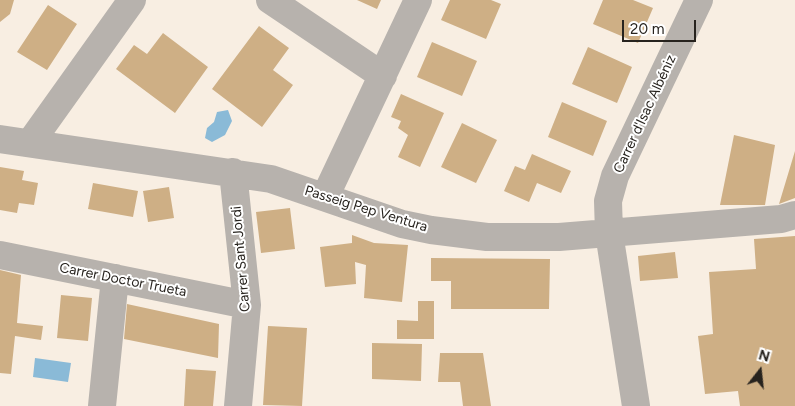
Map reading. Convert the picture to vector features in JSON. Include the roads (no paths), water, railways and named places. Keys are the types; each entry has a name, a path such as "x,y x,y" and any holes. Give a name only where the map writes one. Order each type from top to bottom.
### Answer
{"street":[{"path":"30,143 132,0"},
{"path":"270,0 383,76"},
{"path":"325,197 418,0"},
{"name":"Carrer d'Isac Albéniz","path":"636,406 609,233 608,201 614,176 699,0"},
{"name":"Passeig Pep Ventura","path":"0,139 272,179 402,224 441,232 487,237 559,238 782,219 795,216"},
{"name":"Carrer Sant Jordi","path":"233,172 246,305 238,406"},
{"name":"Carrer Doctor Trueta","path":"0,255 246,305"},
{"path":"102,406 115,278"}],"water":[{"path":"228,110 232,121 225,135 212,142 205,138 207,128 214,122 217,112"},
{"path":"35,358 71,363 68,382 33,377"}]}
